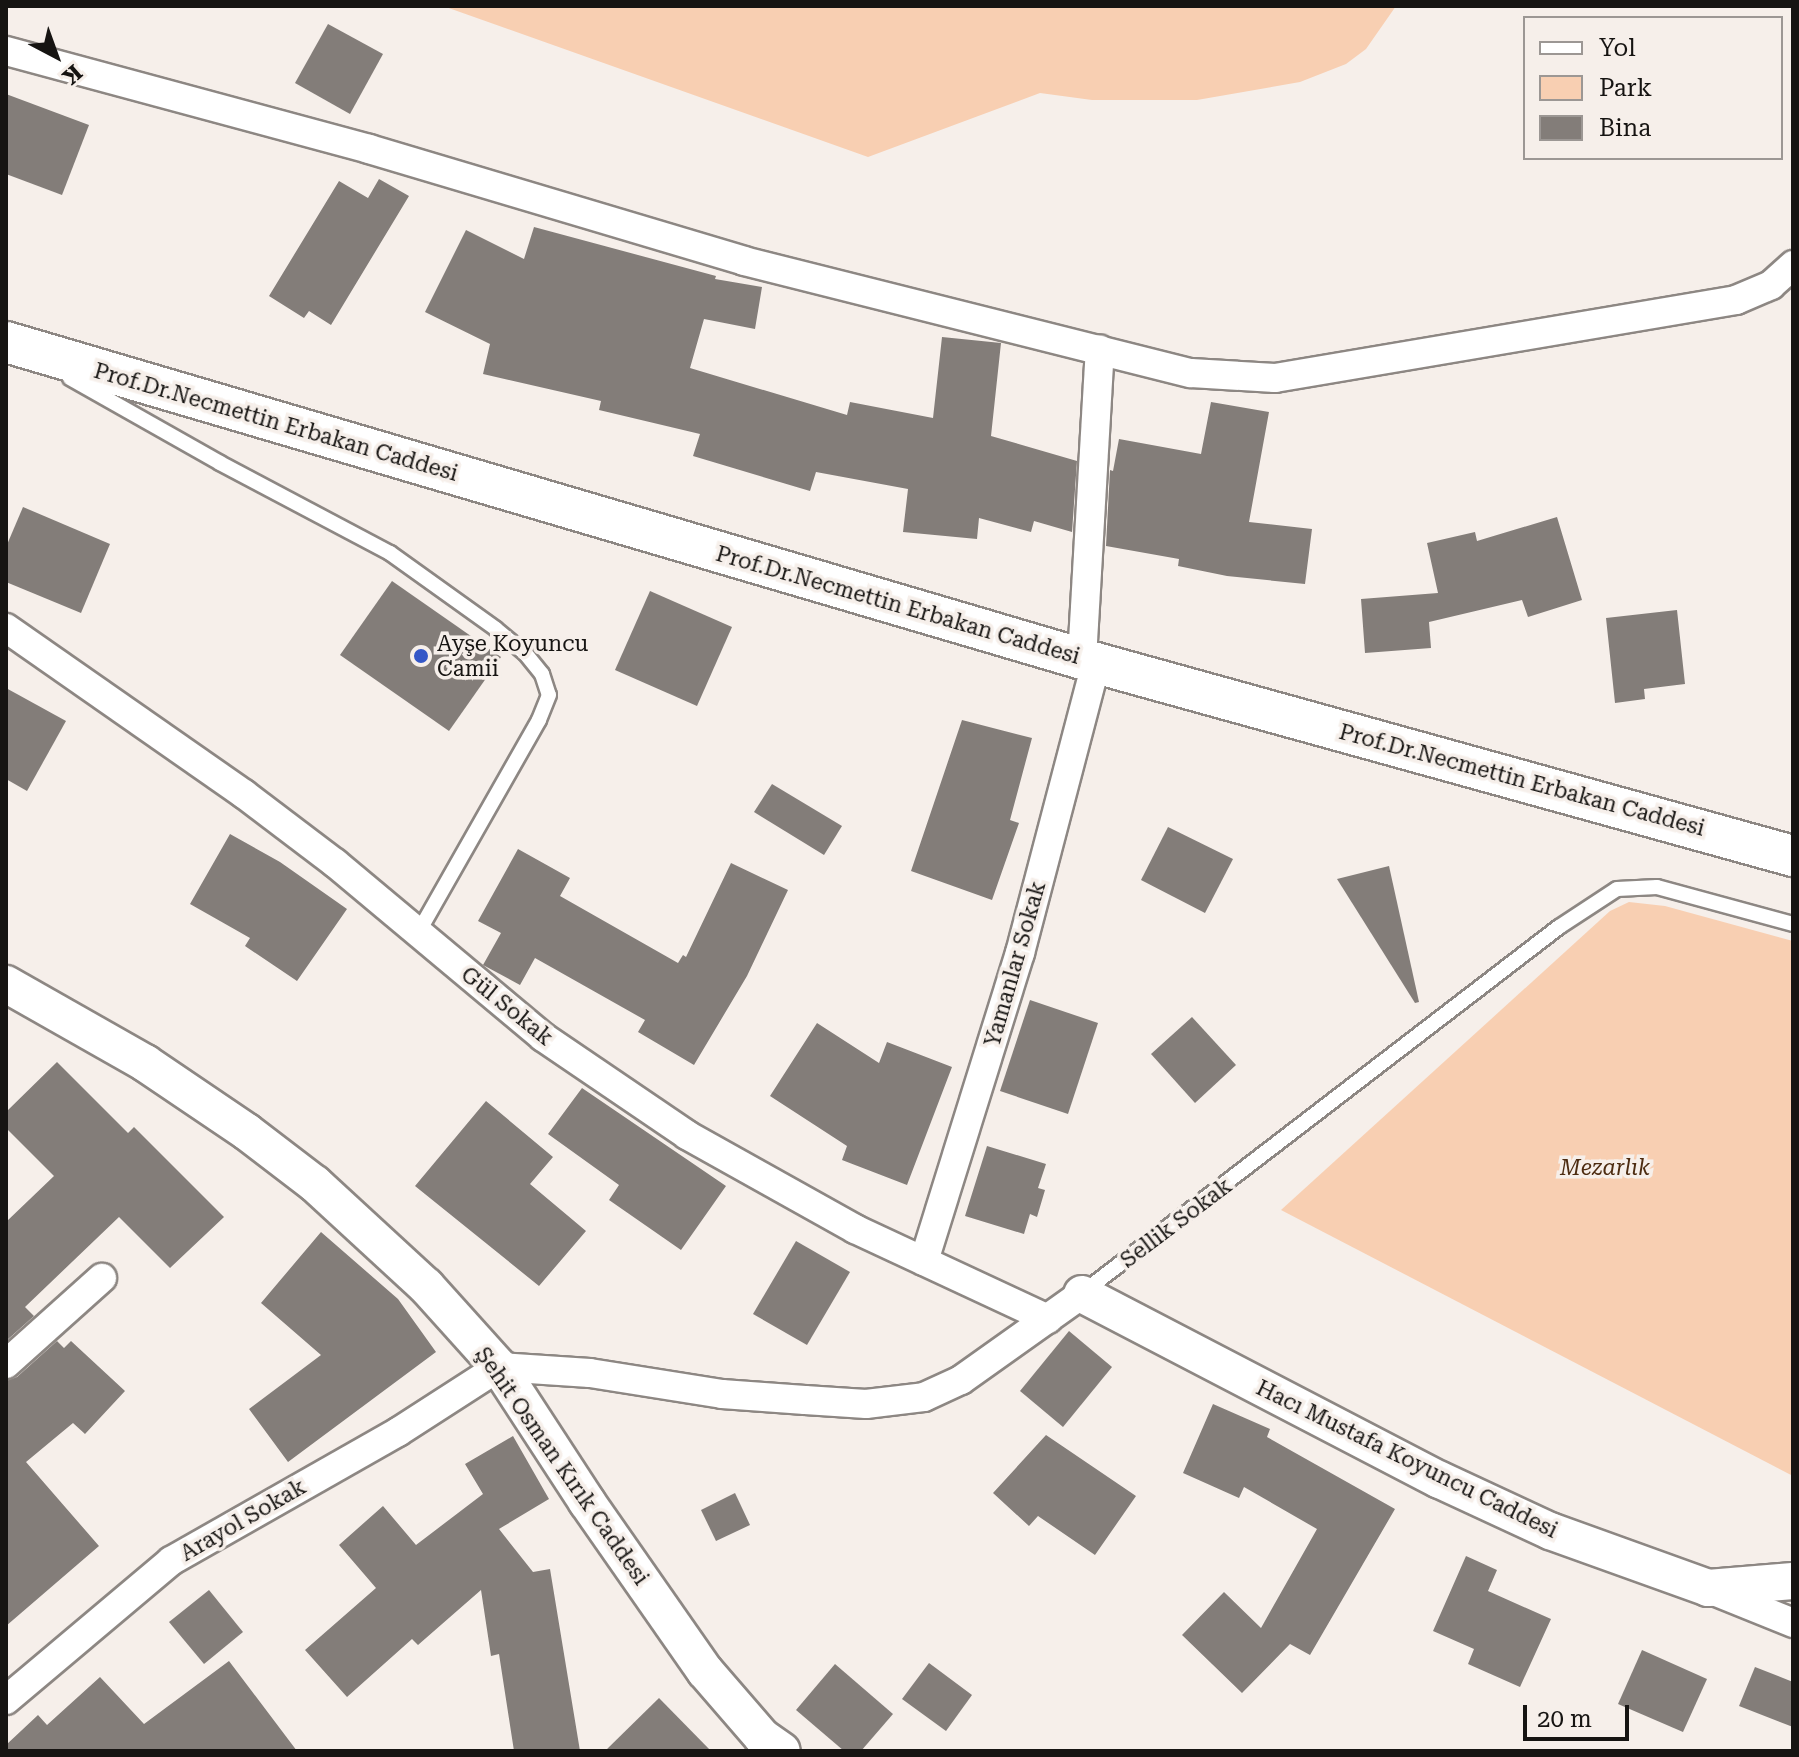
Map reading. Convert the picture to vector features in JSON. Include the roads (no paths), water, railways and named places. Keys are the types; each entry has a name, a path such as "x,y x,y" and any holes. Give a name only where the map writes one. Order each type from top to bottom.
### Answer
{"main road":[{"name":"Prof.Dr.Necmettin Erbakan Caddesi","path":"8,343 1089,661 1793,856"}],"street":[{"path":"6,51 369,149 744,261 1191,373 1275,378 1736,300 1771,285 1793,265"},
{"name":"Yamanlar Sokak","path":"924,1261 1020,953 1089,661 1100,350"},
{"name":"Gül Sokak","path":"6,628 244,794 419,931 479,987 543,1037 687,1135 780,1190 1048,1319"},
{"name":"Şehit Osman Kırık Caddesi","path":"6,984 145,1063 315,1184 426,1286 499,1367 663,1612 705,1671 766,1746"},
{"path":"6,1364 102,1278"},
{"name":"Sellik Sokak","path":"499,1367 590,1373 722,1394 866,1404 924,1397 961,1380 1082,1294"},
{"name":"Hacı Mustafa Koyuncu Caddesi","path":"1082,1294 1440,1480 1550,1531 1708,1588 1793,1581"},
{"name":"Arayol Sokak","path":"6,1700 171,1561 398,1432 499,1367"},
{"path":"1708,1588 1793,1623"}],"lane":[{"path":"8,343 220,463 390,553 496,629 525,653 542,674 549,695 539,720 419,931"},
{"name":"Sellik Sokak","path":"1082,1294 1570,919 1617,889 1657,887 1793,924"}],"place":[{"name":"Ayşe Koyuncu Camii","path":"421,656"}],"park label":[{"name":"Mezarlık","path":"1605,1168"}]}
